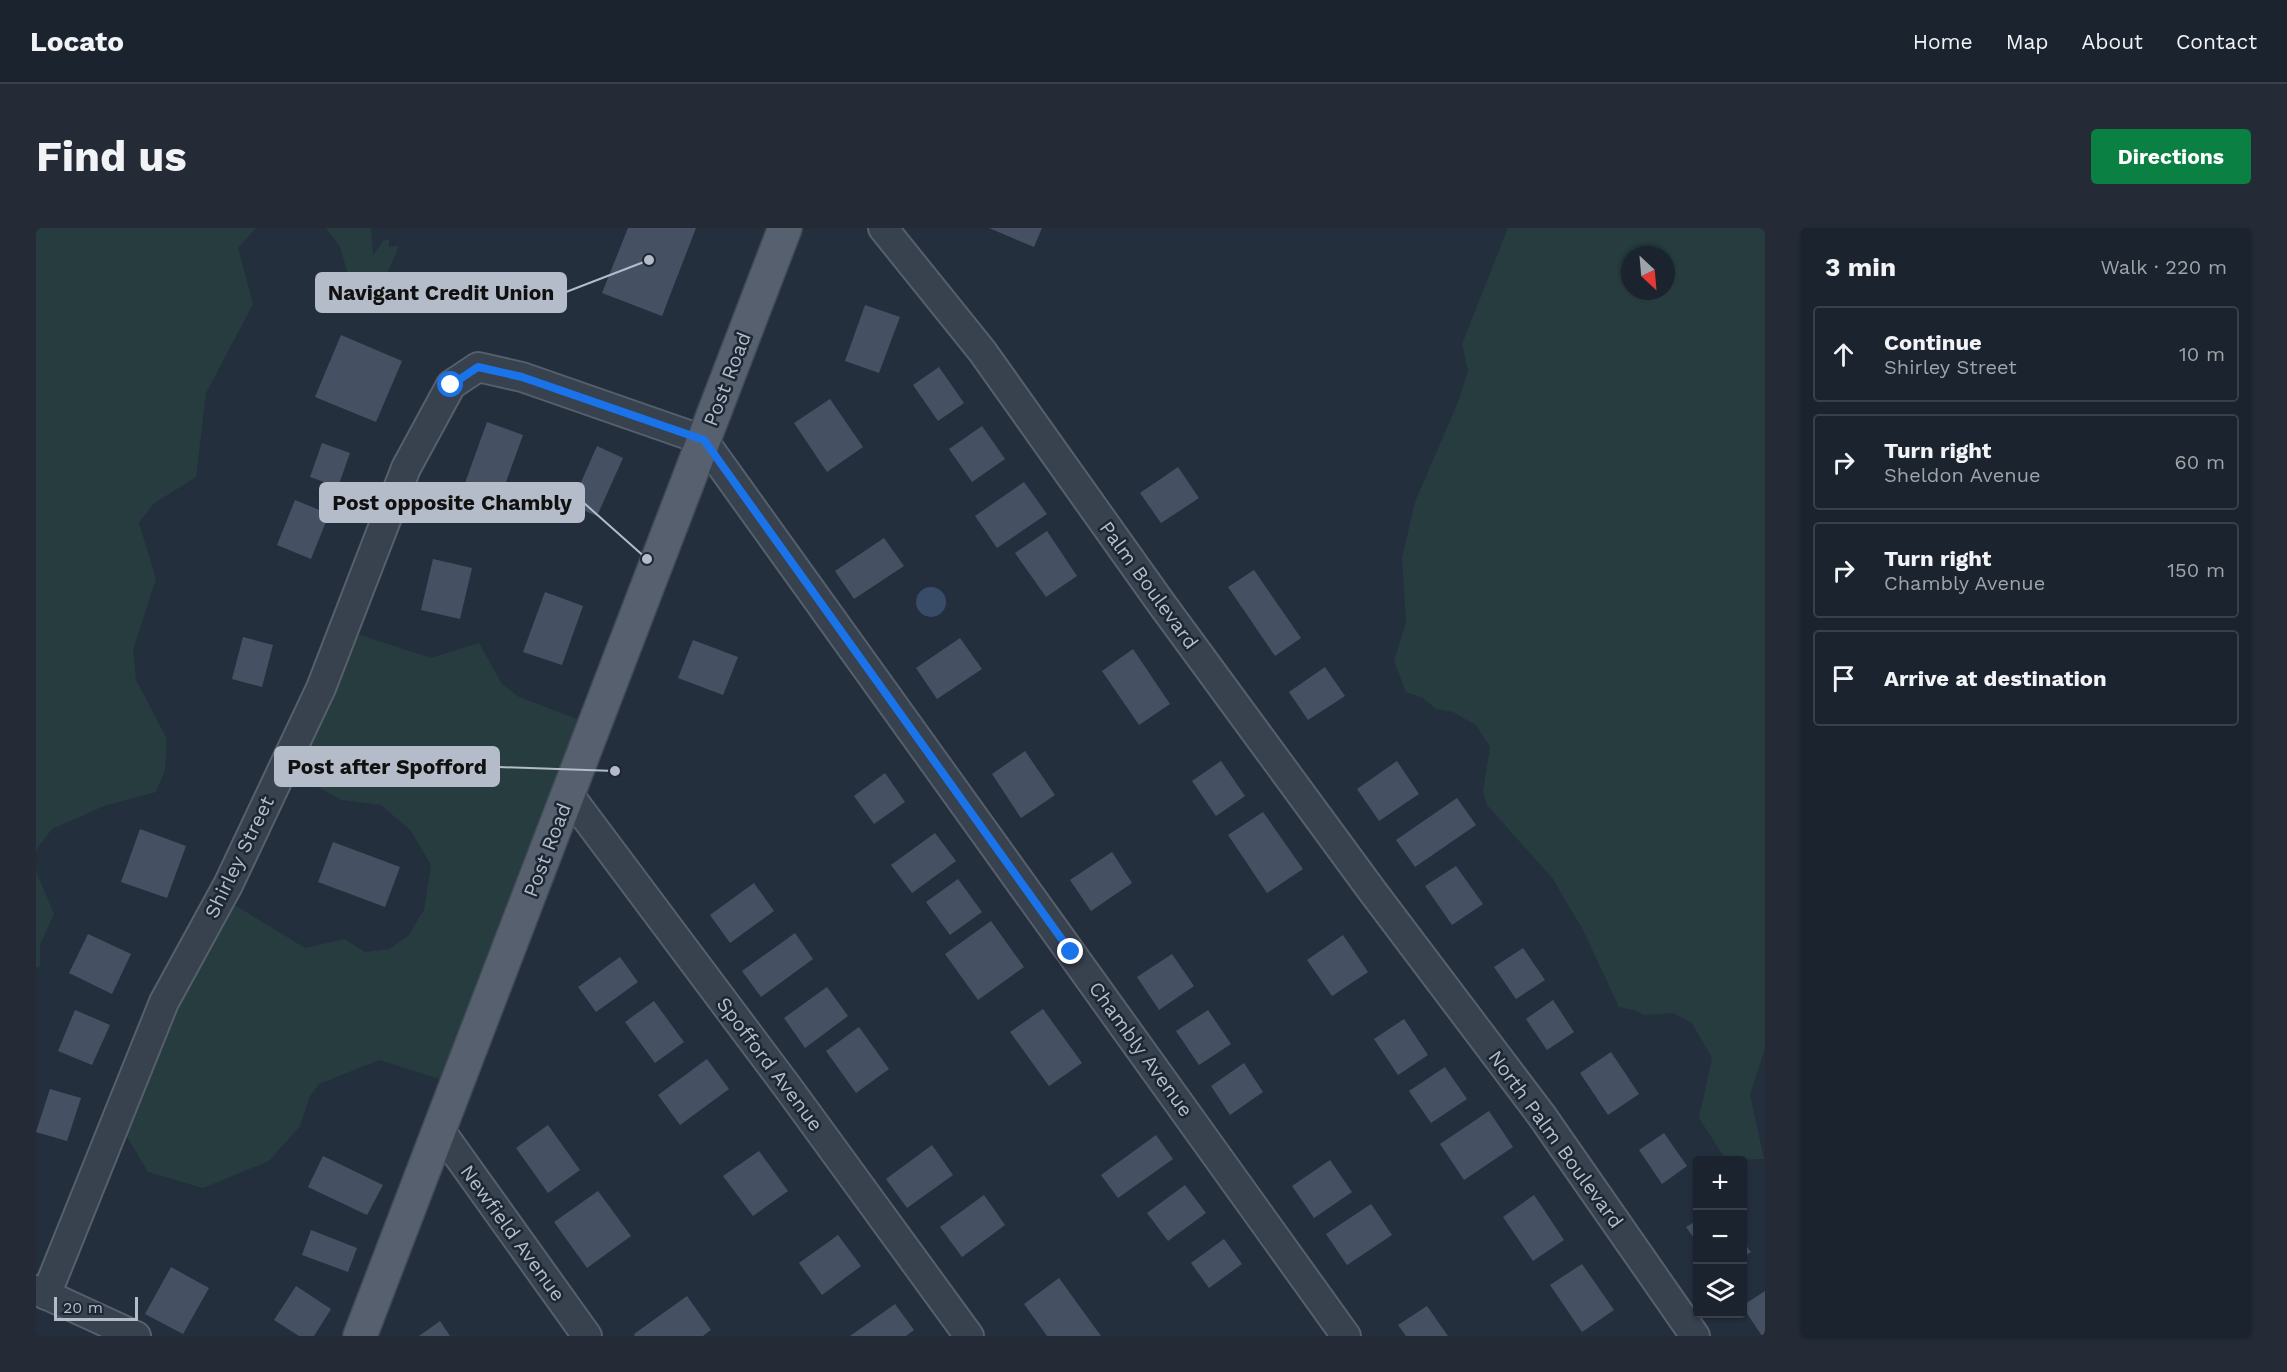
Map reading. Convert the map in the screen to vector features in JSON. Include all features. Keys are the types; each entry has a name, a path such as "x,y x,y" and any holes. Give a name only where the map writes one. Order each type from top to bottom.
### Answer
{"main road":[{"name":"Post Road","path":"360,1336 785,228"}],"street":[{"name":"Palm Boulevard","path":"883,228 982,351 1161,603 1413,944"},
{"name":"Shirley Street","path":"41,1292 164,1002 228,885 321,687 406,468 451,385 478,367 522,377 704,440"},
{"name":"Chambly Avenue","path":"704,440 1346,1336"},
{"name":"Spofford Avenue","path":"569,795 789,1089 969,1336"},
{"name":"North Palm Boulevard","path":"1413,944 1542,1116 1695,1336"},
{"name":"Newfield Avenue","path":"439,1129 587,1336"},
{"path":"41,1292 136,1336"}],"green space":[{"path":"36,228 256,228 238,248 253,304 206,393 196,477 153,504 139,523 156,579 133,650 136,680 167,739 165,770 156,792 104,806 52,829 36,853"},
{"path":"326,228 371,228 373,256 383,241 389,239 389,247 399,246 372,308 356,302 340,247"},
{"path":"1508,228 1765,228 1765,1048 1750,1095 1764,1159 1723,1156 1699,1118 1712,1058 1692,1023 1673,1013 1644,1015 1619,1007 1583,930 1553,879 1487,805 1483,791 1490,747 1476,725 1453,712 1436,709 1423,698 1406,692 1394,661 1406,622 1402,558 1415,502 1458,402 1468,371 1462,344"},
{"path":"348,631 431,658 479,643 502,684 519,697 593,725 456,1084 379,1060 319,1084 310,1096 300,1126 269,1161 203,1188 148,1172 118,1122 228,901 305,948 344,939 365,952 389,949 408,936 424,910 431,865 411,831 381,805 342,800 284,769"},
{"path":"36,871 54,914 40,945 40,966 36,968"}],"water":[{"path":"931,587 942,591 946,602 942,613 931,617 920,613 916,602 920,591"}],"building":[{"path":"628,228 696,228 662,316 602,293"},
{"path":"989,228 1042,228 1034,247"},
{"path":"865,305 900,317 879,373 845,361"},
{"path":"341,335 402,361 376,422 315,397"},
{"path":"939,367 964,403 938,421 913,385"},
{"path":"830,399 863,447 827,472 794,423"},
{"path":"487,422 523,435 501,496 465,483"},
{"path":"982,426 1005,459 972,482 949,449"},
{"path":"322,443 350,453 338,487 310,477"},
{"path":"597,446 623,458 597,516 571,505"},
{"path":"1178,467 1199,498 1161,523 1140,493"},
{"path":"1024,482 1047,514 997,548 975,516"},
{"path":"295,500 329,514 311,559 277,545"},
{"path":"1047,531 1077,576 1046,597 1015,553"},
{"path":"884,538 904,566 854,599 835,571"},
{"path":"433,559 472,568 460,619 421,610"},
{"path":"1254,570 1301,638 1275,656 1228,587"},
{"path":"545,592 583,606 562,665 523,652"},
{"path":"243,637 273,645 262,687 232,679"},
{"path":"960,638 982,669 937,699 916,668"},
{"path":"693,640 738,657 723,695 678,678"},
{"path":"1133,649 1170,704 1139,725 1102,671"},
{"path":"1325,667 1345,696 1308,720 1289,692"},
{"path":"1025,751 1055,795 1021,818 992,774"},
{"path":"1221,761 1245,796 1216,816 1192,781"},
{"path":"1397,761 1419,794 1379,821 1357,789"},
{"path":"885,773 905,802 874,824 854,796"},
{"path":"1457,798 1476,825 1415,867 1396,840"},
{"path":"1263,812 1303,869 1267,893 1228,835"},
{"path":"140,829 186,846 167,898 121,882"},
{"path":"935,833 956,861 912,893 891,865"},
{"path":"333,842 400,867 385,907 318,882"},
{"path":"1112,852 1132,883 1091,911 1070,880"},
{"path":"1456,866 1483,904 1452,925 1425,886"},
{"path":"958,879 982,912 950,935 926,902"},
{"path":"754,883 774,911 730,943 710,915"},
{"path":"991,921 1024,967 978,1000 945,954"},
{"path":"795,933 813,959 761,997 742,971"},
{"path":"88,934 131,954 112,994 69,973"},
{"path":"1343,935 1368,972 1332,996 1307,960"},
{"path":"1523,948 1545,980 1516,999 1494,967"},
{"path":"1172,954 1194,986 1159,1010 1137,977"},
{"path":"620,957 638,982 596,1012 578,987"},
{"path":"827,987 848,1016 805,1048 784,1018"},
{"path":"1553,1000 1574,1032 1547,1050 1526,1019"},
{"path":"654,1001 684,1042 655,1063 625,1022"},
{"path":"1043,1009 1082,1063 1049,1086 1010,1032"},
{"path":"75,1010 110,1025 92,1065 58,1051"},
{"path":"1208,1010 1231,1044 1199,1065 1176,1031"},
{"path":"1404,1019 1428,1055 1398,1075 1374,1039"},
{"path":"859,1027 889,1069 856,1093 826,1051"},
{"path":"1611,1052 1639,1094 1608,1115 1580,1073"},
{"path":"707,1059 729,1089 680,1125 658,1095"},
{"path":"1244,1063 1263,1092 1230,1115 1211,1086"},
{"path":"1445,1067 1467,1099 1431,1123 1409,1091"},
{"path":"50,1089 81,1098 67,1141 36,1132"},
{"path":"1489,1111 1513,1147 1464,1180 1440,1144"},
{"path":"548,1125 580,1170 548,1193 516,1148"},
{"path":"1664,1133 1687,1166 1662,1184 1639,1150"},
{"path":"1156,1135 1173,1159 1118,1198 1101,1175"},
{"path":"932,1145 953,1175 907,1208 886,1179"},
{"path":"759,1151 788,1191 753,1216 723,1176"},
{"path":"323,1156 383,1185 367,1215 308,1187"},
{"path":"1330,1160 1352,1192 1314,1218 1292,1186"},
{"path":"1185,1185 1206,1213 1168,1241 1147,1213"},
{"path":"598,1191 631,1236 587,1268 554,1222"},
{"path":"984,1195 1005,1225 962,1257 940,1227"},
{"path":"1534,1195 1564,1240 1533,1261 1503,1217"},
{"path":"1371,1204 1392,1235 1347,1265 1326,1234"},
{"path":"1693,1223 1693,1237 1686,1227"},
{"path":"311,1230 357,1248 348,1272 302,1255"},
{"path":"838,1235 861,1266 822,1295 799,1263"},
{"path":"1224,1239 1242,1264 1209,1288 1191,1263"},
{"path":"1582,1264 1614,1310 1582,1332 1550,1285"},
{"path":"171,1267 209,1288 183,1334 145,1314"},
{"path":"1059,1278 1101,1336 1047,1336 1024,1304"},
{"path":"296,1286 331,1309 314,1336 299,1336 274,1320"},
{"path":"1765,1291 1765,1336 1762,1336 1747,1314 1747,1303"},
{"path":"687,1296 711,1330 703,1336 635,1336 634,1334"},
{"path":"895,1304 914,1330 906,1336 850,1336"},
{"path":"1427,1306 1448,1336 1406,1336 1398,1325"},
{"path":"440,1321 450,1336 419,1336"}],"place":[{"name":"Navigant Credit Union","path":"649,260"},
{"name":"Post opposite Chambly","path":"647,559"},
{"name":"Post after Spofford","path":"615,771"}],"route":[{"path":"451,385 478,367 522,377 704,440 1071,952"}]}
